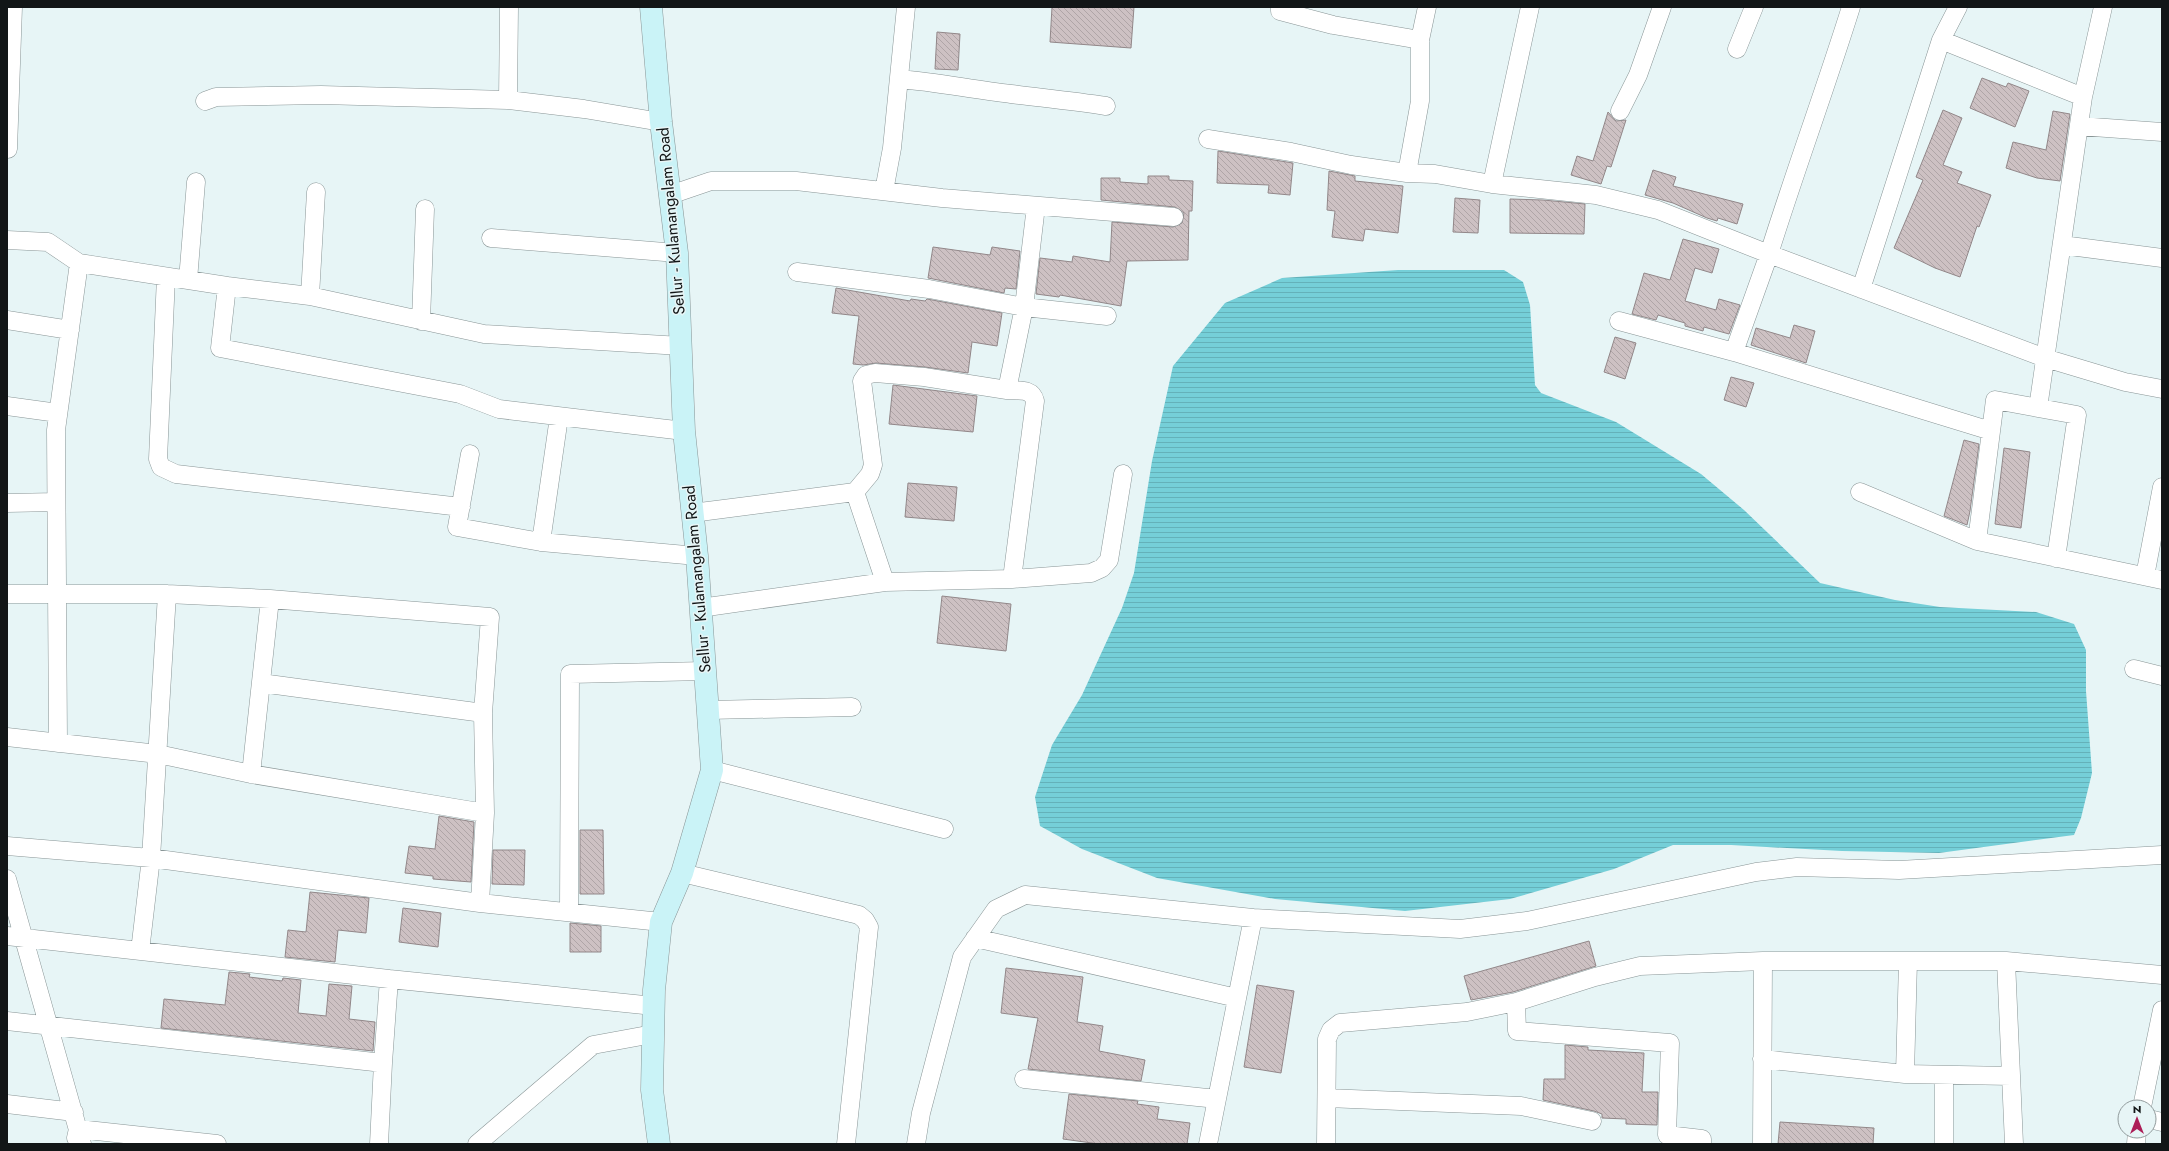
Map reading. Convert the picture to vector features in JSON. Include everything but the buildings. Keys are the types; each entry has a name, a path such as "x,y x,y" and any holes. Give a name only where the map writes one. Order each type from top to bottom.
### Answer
{"main road":[{"name":"Sellur - Kulamangalam Road","path":"651,7 661,122 677,253 684,431 697,556 712,770 682,873 662,922 654,1006 652,1090 659,1144"}],"street":[{"path":"8,149 13,7"},
{"path":"508,100 509,7"},
{"path":"884,191 892,148 906,7"},
{"path":"1280,7 1280,11 1333,25 1420,40"},
{"path":"1407,173 1420,102 1420,40 1427,7"},
{"path":"1492,184 1530,7"},
{"path":"1620,111 1638,76 1662,7"},
{"path":"1738,49 1754,7"},
{"path":"1734,352 1769,254 1851,7"},
{"path":"1861,289 1941,40 1958,7"},
{"path":"2038,408 2083,97 2103,7"},
{"path":"1941,40 2083,97"},
{"path":"899,79 938,83 1011,94 1062,98 1106,106"},
{"path":"205,101 216,97 320,95 508,100 584,109 661,122"},
{"path":"2079,126 2162,132"},
{"path":"1208,139 1407,173 1435,174 1492,184 1596,195 1658,210 1769,254 2045,358 2125,382 2162,389"},
{"path":"670,195 711,181 796,182 1036,206 1174,217"},
{"path":"188,280 196,182"},
{"path":"310,296 316,192"},
{"path":"1007,390 1024,307 1036,206"},
{"path":"421,320 425,209"},
{"path":"491,238 677,253"},
{"path":"7,240 48,242 79,263 227,286 310,296 484,334 681,346"},
{"path":"2062,245 2162,258"},
{"path":"58,743 56,430 79,263"},
{"path":"797,272 929,289 1024,307 1107,316"},
{"path":"166,276 158,459 161,467 176,474 461,507"},
{"path":"227,286 220,348 460,394 499,409 684,431"},
{"path":"7,320 70,330"},
{"path":"1619,321 1734,352 1991,431"},
{"path":"885,582 862,485 873,465 862,381 866,375 875,373 924,377 1007,390 1030,392 1034,395 1035,401 1012,579"},
{"path":"1977,541 1995,400 2077,415 2056,558"},
{"path":"7,406 58,413"},
{"path":"542,542 559,417"},
{"path":"470,454 457,527 542,542 697,556"},
{"path":"700,608 885,582 1012,579 1091,573 1102,568 1109,560 1123,474"},
{"path":"692,513 862,485"},
{"path":"1860,492 1977,541 2154,578 2162,487"},
{"path":"7,502 56,502"},
{"path":"7,594 167,594 270,599 490,618 483,712 485,814 480,903"},
{"path":"140,951 151,858 167,594"},
{"path":"251,774 270,599"},
{"path":"2134,669 2162,676"},
{"path":"569,912 570,674 705,672"},
{"path":"261,683 483,712"},
{"path":"708,710 852,707"},
{"path":"7,736 158,754 251,774 485,814"},
{"path":"712,770 944,829"},
{"path":"7,846 151,858 480,903 662,922"},
{"path":"916,1144 921,1113 962,957 996,908 1025,895 1253,918 1460,929 1527,922 1756,872 1798,867 1899,870 2162,855"},
{"path":"682,873 859,915 865,920 869,927 846,1144"},
{"path":"7,879 15,937 49,1026 77,1132"},
{"path":"1208,1144 1253,918"},
{"path":"15,937 389,979 654,1006"},
{"path":"976,938 1237,998"},
{"path":"1326,1144 1328,1039 1331,1030 1340,1023 1467,1012 1516,1002 1595,977 1640,966 1763,961 2006,961 2162,975"},
{"path":"1762,1144 1763,961"},
{"path":"1905,1074 1908,961"},
{"path":"2006,961 2014,1144"},
{"path":"378,1144 389,979"},
{"path":"1516,1002 1516,1031 1670,1043 1667,1135 1702,1139 1702,1144"},
{"path":"2144,1099 2162,1010"},
{"path":"7,1021 383,1064"},
{"path":"477,1144 593,1045 653,1034"},
{"path":"1762,1059 1905,1074 2011,1076"},
{"path":"1944,1075 1944,1144"},
{"path":"1024,1079 1217,1099"},
{"path":"1327,1098 1521,1106 1592,1121"},
{"path":"7,1104 77,1132 216,1144"}],"water":[{"path":"1398,270 1504,270 1523,282 1530,305 1535,385 1541,393 1616,422 1701,474 1744,510 1820,583 1895,600 1940,607 2036,612 2074,624 2086,650 2086,691 2092,773 2081,818 2074,835 1939,853 1842,851 1731,845 1673,845 1614,869 1510,899 1405,911 1275,899 1157,878 1082,849 1040,826 1035,797 1052,745 1082,695 1122,608 1134,573 1152,461 1173,366 1225,303 1282,278"}]}
